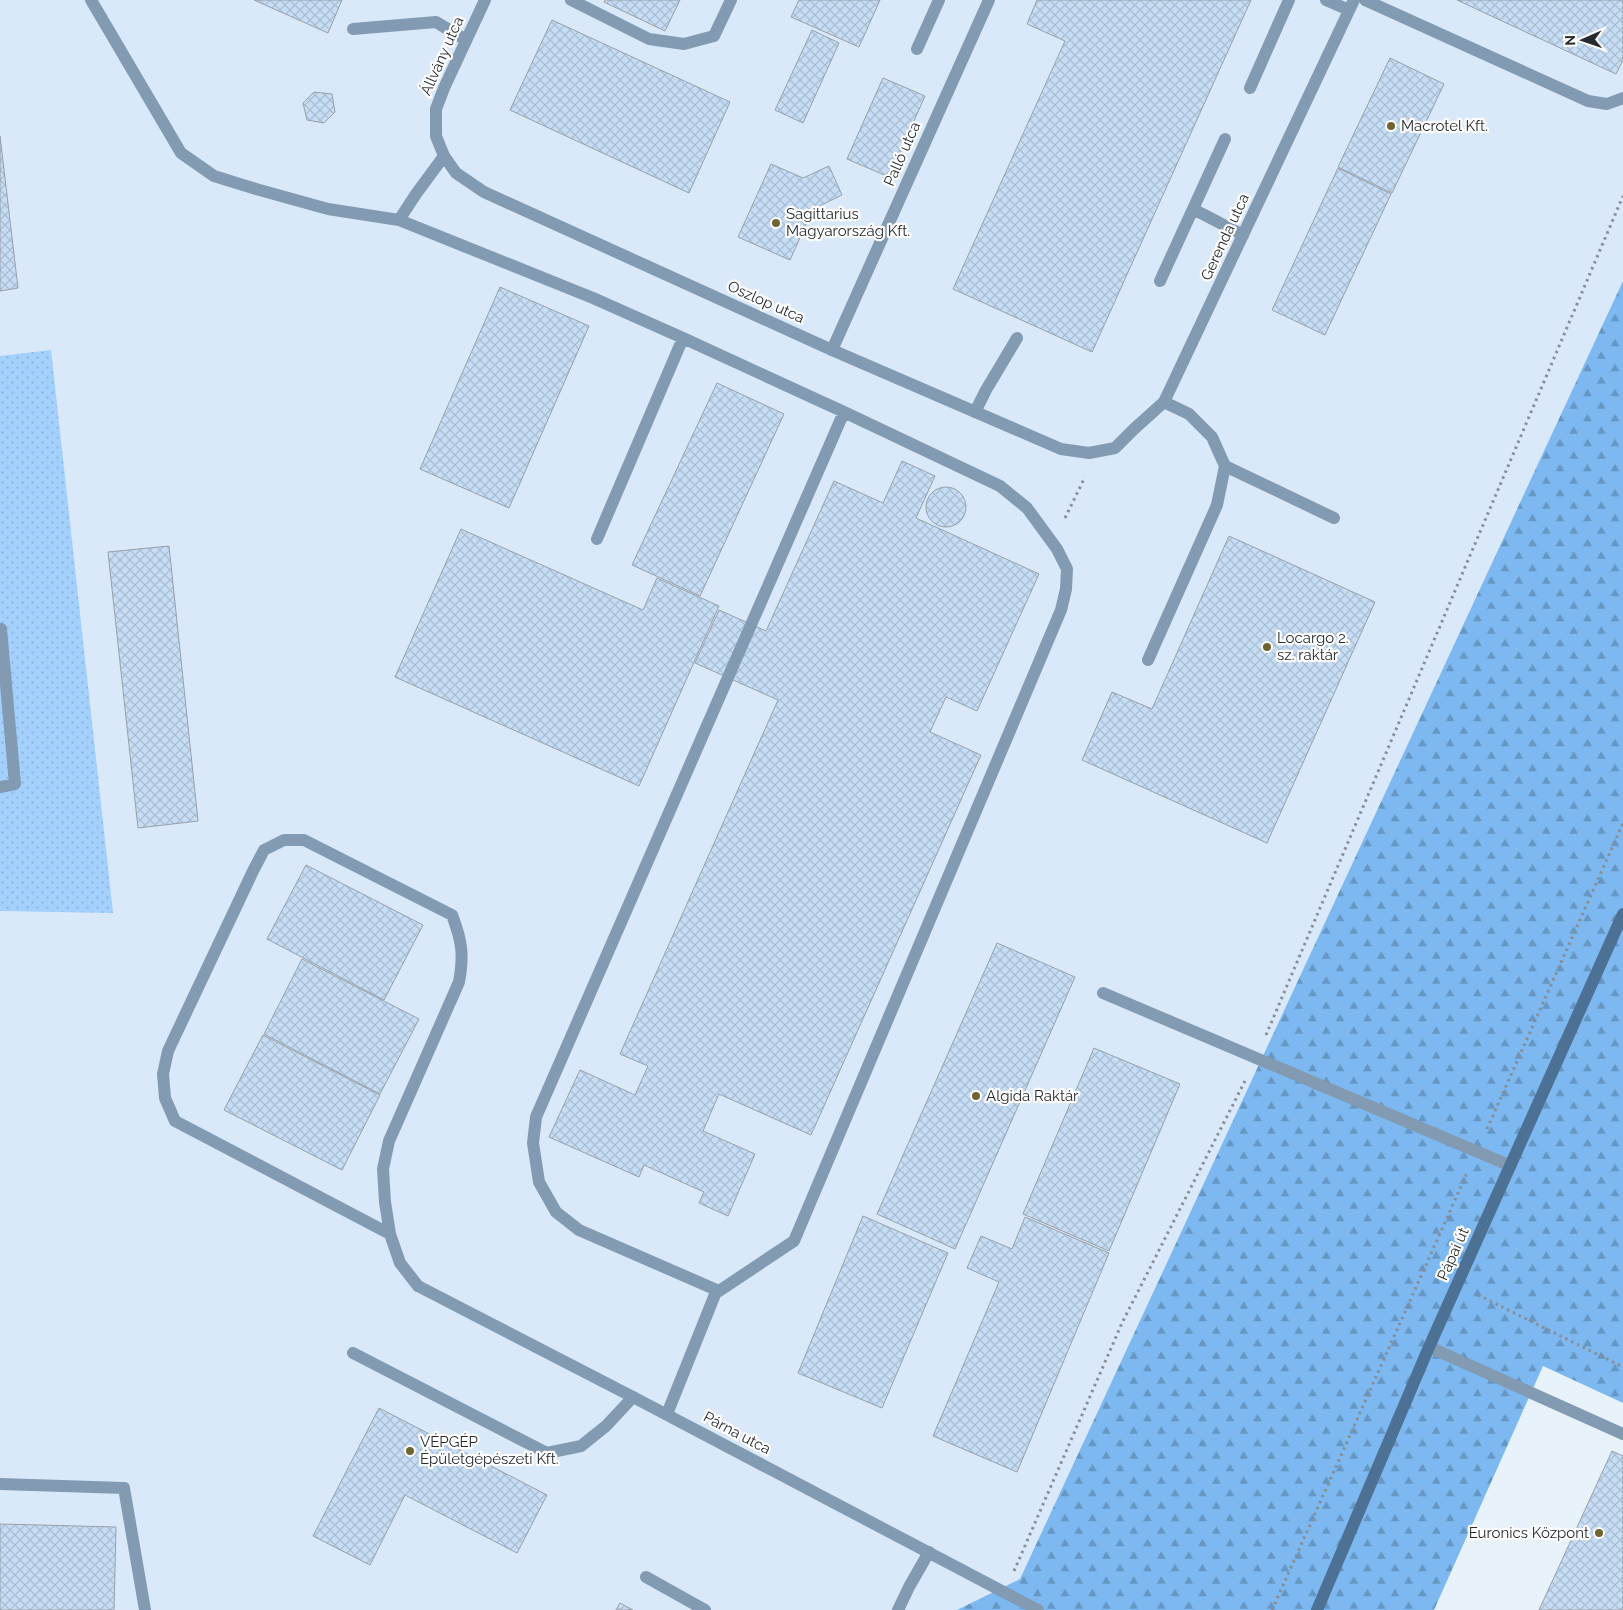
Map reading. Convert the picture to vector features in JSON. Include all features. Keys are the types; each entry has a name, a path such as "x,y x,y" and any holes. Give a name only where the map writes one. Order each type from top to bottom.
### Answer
{"main road":[{"name":"Pápai út","path":"1317,1610 1429,1347 1623,914"}],"street":[{"path":"91,0 181,153 214,176 328,209 399,220 593,298 684,338 1000,486 1028,508 1058,549 1067,569 1066,589 1061,610 794,1241 716,1292 667,1414"},
{"name":"Állvány utca","path":"444,156 436,136 436,109 485,0"},
{"path":"571,0 649,39 684,44 714,36 731,0"},
{"path":"917,50 939,0"},
{"name":"Palló utca","path":"832,350 989,0"},
{"path":"1250,88 1289,0"},
{"path":"1326,0 1352,5"},
{"path":"1365,0 1588,101 1607,104 1623,98"},
{"name":"Gerenda utca","path":"1089,453 1115,448 1164,402 1352,5"},
{"path":"352,29 436,22 466,40"},
{"path":"1160,281 1225,139"},
{"path":"399,220 444,156"},
{"name":"Oszlop utca","path":"444,156 456,173 484,192 832,350 975,412 1061,449 1089,453"},
{"path":"1193,209 1243,235"},
{"path":"598,538 684,338"},
{"path":"975,412 1017,338"},
{"path":"1148,660 1217,505 1224,466 1212,437 1189,414 1164,402"},
{"path":"718,1291 579,1230 556,1212 539,1182 533,1143 536,1117 844,412"},
{"path":"1224,466 1334,518"},
{"path":"0,787 15,784 1,628"},
{"path":"284,840 304,840 452,915 460,937 462,961 459,982 389,1141 383,1169 384,1202 390,1234 175,1121 165,1098 163,1074 168,1051 252,871 264,850 284,840"},
{"path":"1103,994 1511,1166"},
{"name":"Párna utca","path":"390,1234 400,1263 418,1286 667,1414 1038,1610"},
{"path":"1429,1347 1623,1434"},
{"path":"353,1353 547,1453 581,1446 606,1426 633,1397"},
{"path":"0,1484 124,1488 145,1610"},
{"path":"898,1610 929,1552"},
{"path":"646,1577 705,1610"}],"path":[{"path":"1005,1592 1122,1323 1256,1057 1623,196"},
{"path":"1272,1610 1623,823"},
{"path":"1457,1284 1623,1367"}],"shaded area":[{"path":"0,0 1623,0 1623,281 1020,1579 957,1610 0,1610"},
{"path":"51,350 113,913 0,911 0,356"}],"green space":[{"path":"1623,281 1623,1403 1543,1366 1434,1610 957,1610 1020,1579"}],"building":[{"path":"254,0 342,0 328,33"},
{"path":"605,0 680,0 665,31 604,2"},
{"path":"799,0 880,0 859,47 791,17"},
{"path":"1037,0 1251,0 1092,352 953,289 1065,41 1027,24"},
{"path":"1457,0 1623,0 1623,60 1616,74"},
{"path":"552,20 730,102 689,193 510,110"},
{"path":"812,30 839,43 803,123 775,110"},
{"name":"Macrotel Kft.","path":"1390,58 1444,84 1392,193 1338,167"},
{"path":"883,78 925,96 889,177 847,159"},
{"path":"314,92 332,94 335,112 324,123 307,120 303,103"},
{"path":"0,136 18,288 0,291"},
{"name":"Sagittarius Magyarország Kft.","path":"771,164 803,178 829,166 842,195 813,209 790,260 738,237"},
{"path":"1338,168 1391,194 1325,335 1272,310"},
{"path":"500,287 589,326 509,508 420,469"},
{"path":"717,383 784,414 700,596 632,565"},
{"path":"902,461 935,476 916,518 1039,574 977,711 946,697 930,732 981,755 811,1135 719,1094 703,1131 755,1154 728,1216 699,1203 704,1192 644,1165 639,1177 549,1137 580,1070 635,1095 648,1066 620,1054 778,700 695,663 719,610 766,631 834,481 883,503"},
{"path":"950,487 957,490 963,496 966,507 965,515 957,524 950,527 942,527 935,524 927,515 926,503 929,496 938,488"},
{"path":"461,529 643,610 657,578 719,606 639,786 395,677"},
{"name":"Locargo 2. sz. raktár","path":"1229,536 1375,602 1267,843 1082,760 1112,692 1152,709"},
{"path":"169,546 198,821 138,828 108,552"},
{"path":"306,865 423,925 384,1000 267,939"},
{"name":"Algida Raktár","path":"997,943 1075,977 955,1249 877,1214"},
{"path":"302,959 419,1019 380,1094 264,1034"},
{"path":"263,1035 380,1095 342,1170 224,1110"},
{"path":"1094,1048 1180,1084 1109,1251 1023,1214"},
{"path":"863,1216 948,1253 882,1408 798,1373"},
{"path":"1025,1217 1109,1253 1017,1472 933,1436 999,1282 967,1268 981,1236 1012,1249"},
{"name":"VÉPGÉP Épületgépészeti Kft.","path":"379,1408 547,1495 517,1553 405,1495 370,1565 313,1536"},
{"name":"Euronics Központ","path":"1612,1451 1623,1456 1623,1610 1539,1610"},
{"path":"0,1524 116,1527 114,1610 0,1610"},
{"path":"620,1603 633,1610 616,1610"}],"place":[{"name":"Macrotel Kft.","path":"1391,126"},
{"name":"Sagittarius Magyarország Kft.","path":"776,223"},
{"name":"Locargo 2. sz. raktár","path":"1267,647"},
{"name":"Algida Raktár","path":"976,1096"},
{"name":"VÉPGÉP Épületgépészeti Kft.","path":"410,1451"},
{"name":"Euronics Központ","path":"1599,1533"}]}
